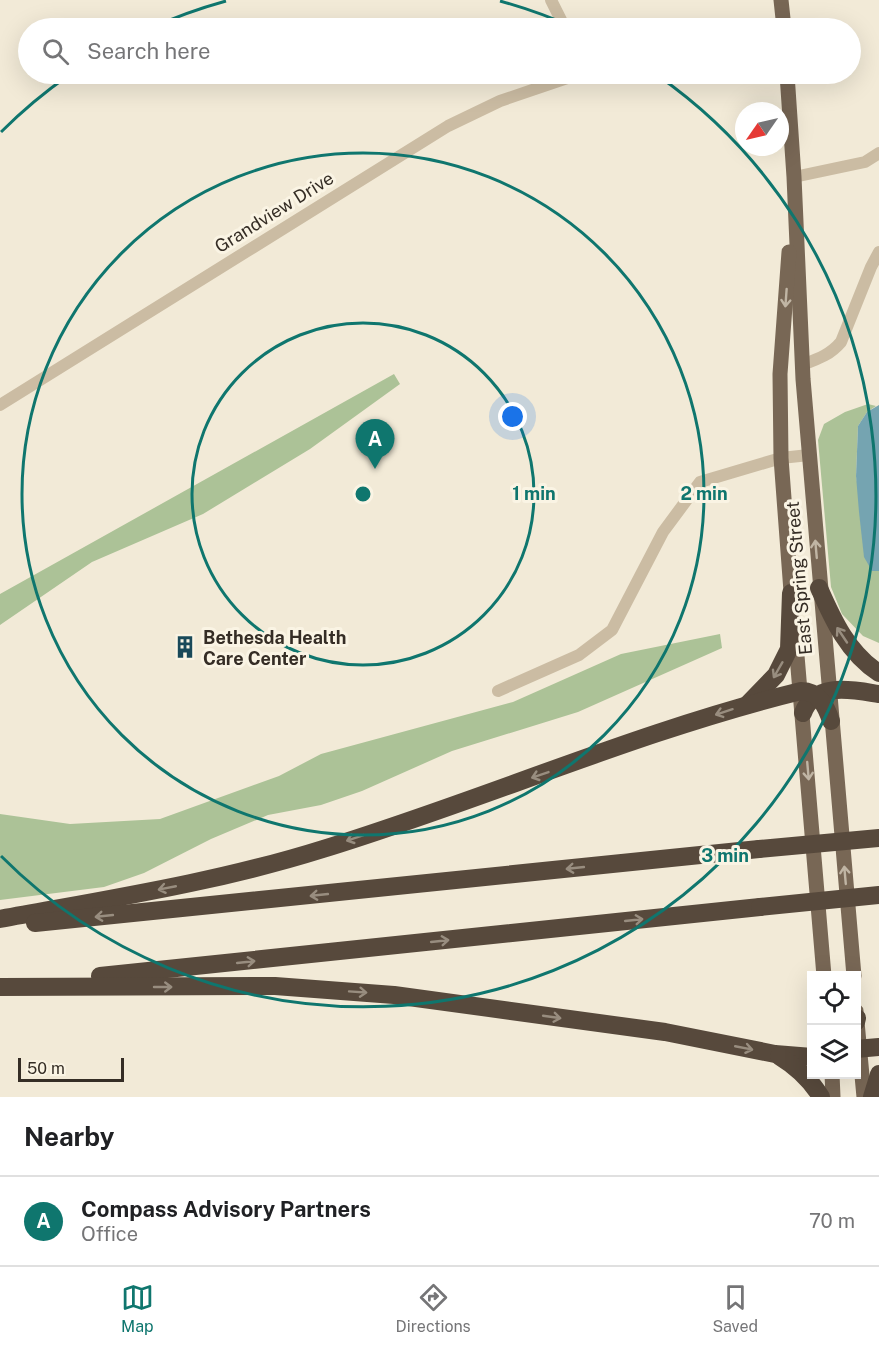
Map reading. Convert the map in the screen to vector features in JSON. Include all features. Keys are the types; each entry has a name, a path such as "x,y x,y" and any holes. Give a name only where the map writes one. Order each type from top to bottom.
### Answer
{"highway":[{"path":"819,588 835,625 847,643 861,659 879,673"},
{"path":"747,705 776,675 789,649 791,593"},
{"path":"0,919 209,880 323,849 747,705 844,689 879,694"},
{"path":"803,713 815,693"},
{"path":"815,693 828,711 831,721"},
{"path":"0,927 879,838"},
{"path":"0,987 879,895"},
{"path":"0,987 275,986 394,994 665,1032 775,1054 807,1057"},
{"path":"861,1049 879,1047"},
{"path":"775,1054 795,1065 812,1082 821,1097"},
{"path":"872,1097 879,1074"}],"main road":[{"path":"781,0 783,18"},
{"name":"East Spring Street","path":"788,84 802,365 819,588 815,693"},
{"name":"East Spring Street","path":"794,177 780,374 781,458 791,593 815,693"},
{"path":"803,713 824,971"},
{"path":"831,721 854,971"},
{"path":"861,1073 864,1097"},
{"path":"832,1079 833,1097"}],"street":[{"path":"551,0 560,18"},
{"name":"Grandview Drive","path":"0,405 448,126 500,101 550,84"},
{"path":"794,177 865,162 879,153"},
{"path":"802,365 824,357 834,351 841,342 879,252"},
{"path":"498,691 579,656 612,630 663,532 700,482 781,458 809,454"}],"green space":[{"path":"394,374 400,384 310,449 203,514 92,562 0,625 0,594"},
{"path":"868,404 876,406 867,412 858,426 856,476 872,571 879,571 879,643 863,636 842,614 831,587 818,440 824,424 845,412"},
{"path":"720,634 722,648 578,712 452,751 362,791 321,805 268,815 211,839 144,873 104,887 0,900 0,814 70,824 160,819 279,776 321,754 513,702 621,654"}],"water":[{"path":"879,405 879,571 872,571 864,557 859,512 856,476 858,426 867,412"}],"place":[{"name":"Compass Advisory Partners","path":"375,469"},
{"name":"Bethesda Health Care Center","path":"185,647"}]}
